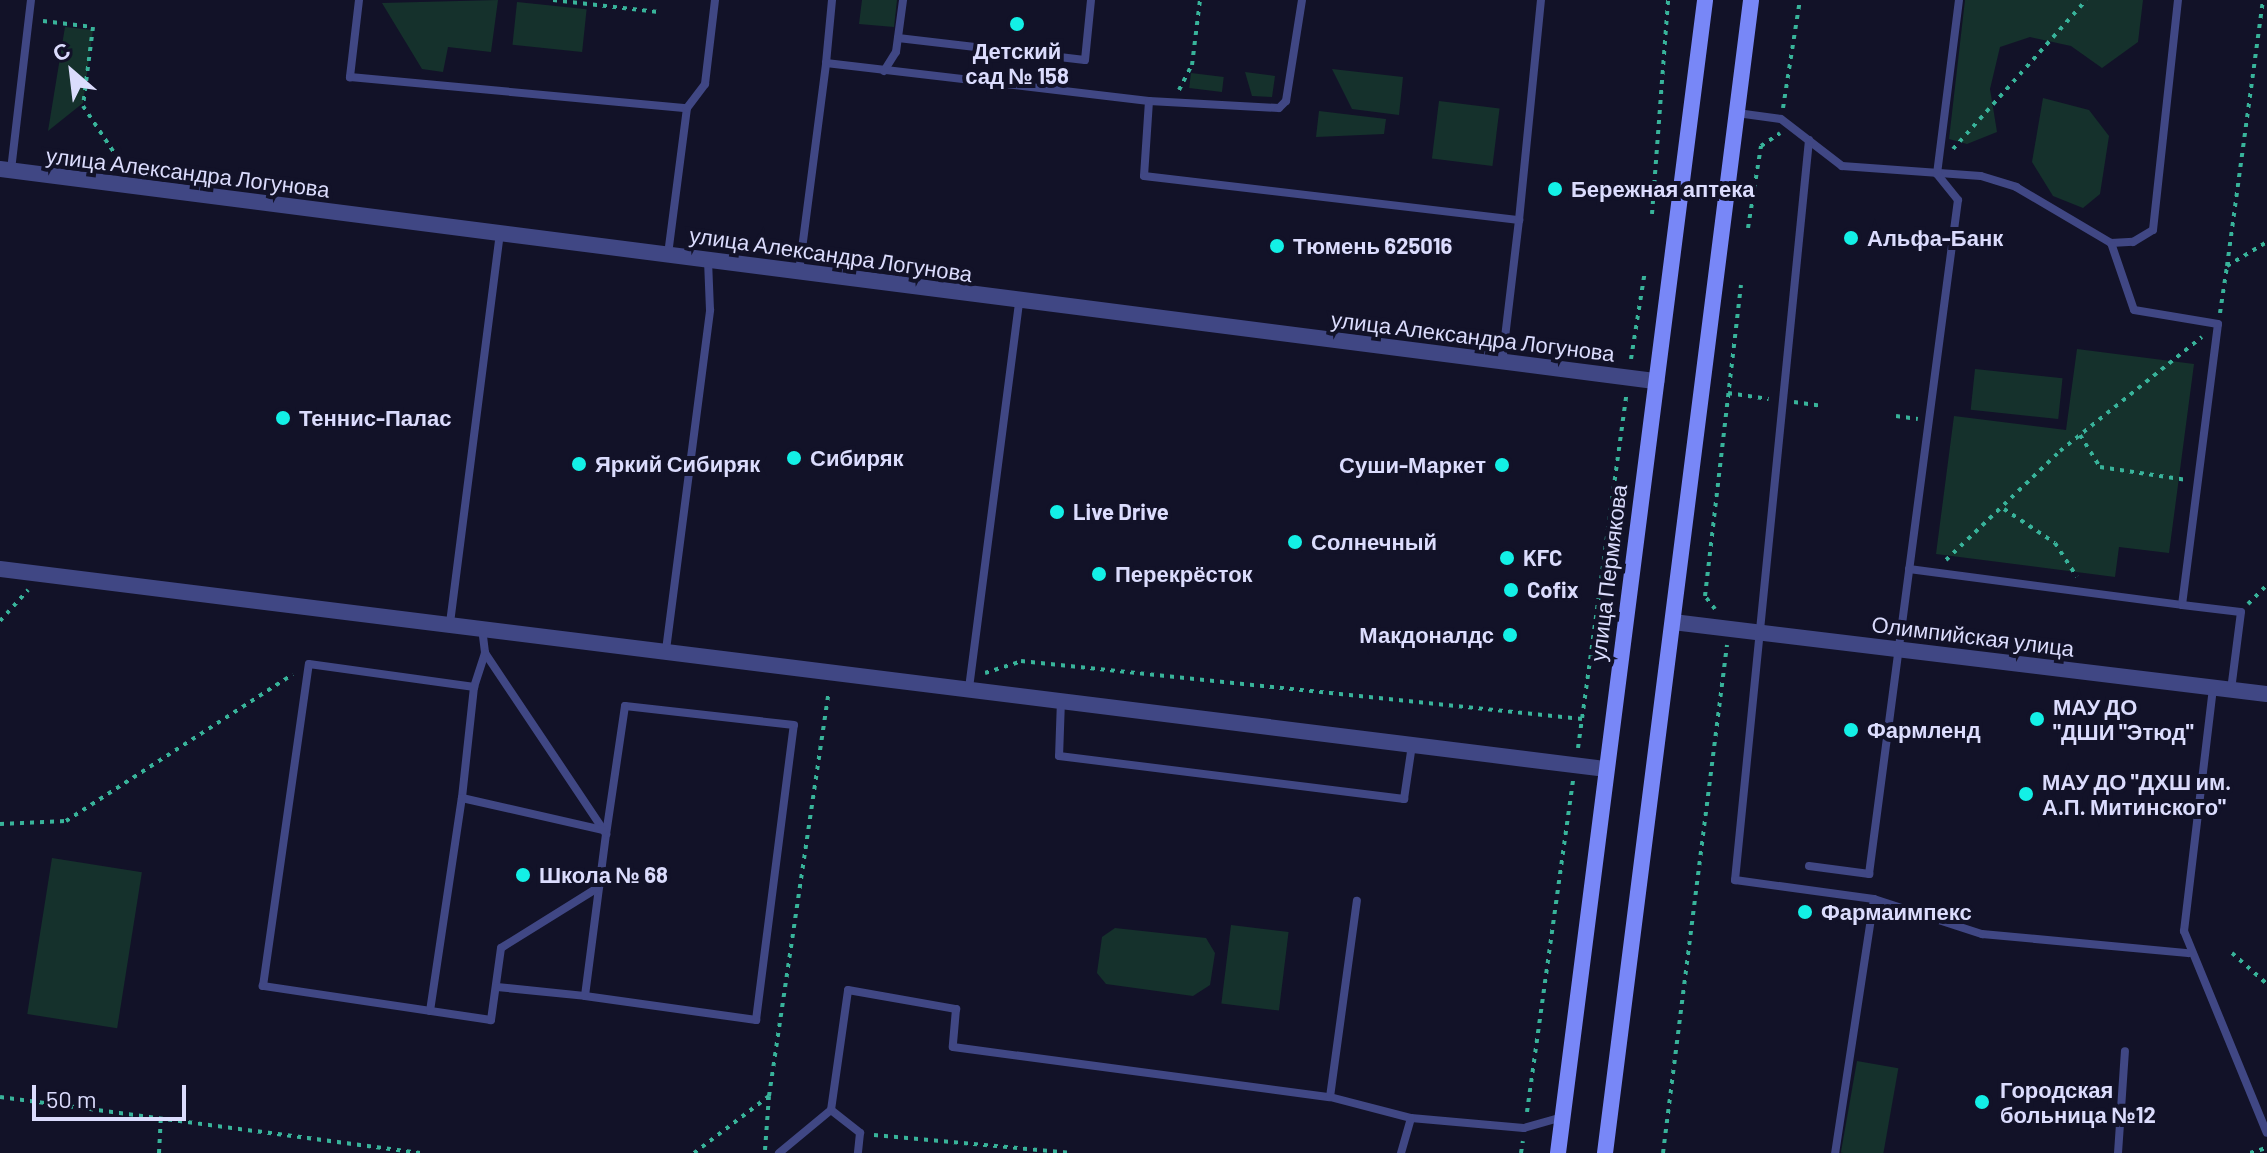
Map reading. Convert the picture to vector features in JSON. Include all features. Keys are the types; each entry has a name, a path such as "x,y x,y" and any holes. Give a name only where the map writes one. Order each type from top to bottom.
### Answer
{"main road":[{"name":"улица Пермякова","path":"1558,1153 1705,0"},
{"path":"1605,1153 1751,0"}],"street":[{"name":"улица Александра Логунова","path":"5,170 1656,381"},
{"path":"0,569 832,670 969,683 1061,699 1605,769"},
{"name":"Олимпийская улица","path":"1673,622 2267,694"}],"lane":[{"path":"5,170 31,0"},
{"path":"359,0 350,77 687,108"},
{"path":"668,254 687,108 705,84 715,0"},
{"path":"799,272 832,0"},
{"path":"884,71 898,38 903,0"},
{"path":"898,38 1085,60 1091,0"},
{"path":"826,63 1149,101 1174,99 1279,108 1286,101 1302,0"},
{"path":"1502,362 1541,0"},
{"path":"1809,866 1869,874 1958,200 1937,174 1959,0"},
{"path":"1736,113 1781,119 1842,166 1937,174 2016,187 2111,243 2133,242 2153,230 2178,0"},
{"path":"1149,101 1144,176 1519,220"},
{"path":"1809,140 1755,632 1735,880 1874,899 1982,934 2188,953"},
{"path":"450,623 500,234"},
{"path":"2111,243 2134,310 2218,324 2182,605"},
{"path":"666,650 710,310 708,260"},
{"path":"969,683 1019,301"},
{"path":"1909,569 2241,612 2231,690"},
{"path":"430,1011 462,798 474,687 485,653 482,627"},
{"path":"485,653 605,832"},
{"path":"474,687 309,664 263,986 491,1020 501,948 599,887"},
{"path":"2213,687 2184,931 2188,953 2267,1133"},
{"path":"1061,699 1059,756 1404,799 1412,745"},
{"path":"497,987 756,1020 794,725 625,706 605,832 585,996"},
{"path":"462,798 605,832"},
{"path":"1835,1153 1874,899"},
{"path":"1330,1097 1357,901"},
{"path":"779,1153 831,1110 848,990 956,1009 953,1047 1330,1097 1411,1118 1524,1128 1563,1117"},
{"path":"2118,1153 2125,1051"},
{"path":"831,1110 860,1133 858,1153"},
{"path":"1401,1153 1411,1118"}],"path":[{"path":"553,0 658,12"},
{"path":"1174,99 1192,65 1200,0"},
{"path":"1652,214 1668,0"},
{"path":"1748,228 1761,146 1779,135 1800,0"},
{"path":"1937,174 2086,0"},
{"path":"1932,572 2004,509 2080,435 2218,324 2263,0"},
{"path":"29,19 93,27 83,106 138,188"},
{"path":"2227,266 2267,242"},
{"path":"1521,1153 1645,271"},
{"path":"1663,1153 1729,628 1705,596 1741,285"},
{"path":"2080,435 2100,467 2198,481"},
{"path":"2004,509 2055,543 2088,594"},
{"path":"0,621 42,573"},
{"path":"2241,612 2267,585"},
{"path":"969,683 1021,661 1582,719"},
{"path":"0,824 66,821 309,664"},
{"path":"765,1153 769,1096 832,670"},
{"path":"2232,953 2267,984"},
{"path":"694,1153 769,1096"},
{"path":"0,1097 420,1153"},
{"path":"159,1153 161,1120"},
{"path":"860,1133 1072,1153"},
{"path":"2250,1153 2267,1148"}],"green space":[{"path":"498,0 491,52 448,47 443,72 422,69 382,3"},
{"path":"862,0 897,0 894,27 859,24"},
{"path":"1965,0 2143,0 2138,42 2102,68 2071,46 2030,37 2000,47 1990,89 1997,132 1967,144 1949,139"},
{"path":"517,2 587,9 582,52 513,45"},
{"path":"65,27 93,30 83,103 48,131"},
{"path":"1332,69 1403,77 1399,115 1352,109"},
{"path":"1245,72 1275,76 1272,97 1252,96"},
{"path":"1191,73 1224,77 1222,92 1189,88"},
{"path":"2043,98 2089,110 2109,136 2100,194 2083,208 2053,196 2032,162"},
{"path":"1439,101 1500,108 1492,166 1432,159"},
{"path":"1319,111 1386,119 1384,134 1316,137"},
{"path":"2077,349 2194,364 2169,553 2119,547 2115,577 1936,554 1954,416 2066,430"},
{"path":"1975,369 2063,378 2058,419 1971,410"},
{"path":"52,858 142,872 117,1028 27,1014"},
{"path":"1231,925 1289,932 1279,1010 1221,1003"},
{"path":"1115,928 1206,938 1215,953 1210,985 1193,996 1106,984 1097,973 1102,937"},
{"path":"1857,1061 1898,1068 1883,1153 1841,1153"}],"place":[{"name":"Детский сад № 158","path":"1017,24"},
{"name":"Бережная аптека","path":"1555,189"},
{"name":"Альфа-Банк","path":"1851,238"},
{"name":"Тюмень 625016","path":"1277,246"},
{"name":"Теннис-Палас","path":"283,418"},
{"name":"Сибиряк","path":"794,458"},
{"name":"Яркий Сибиряк","path":"579,464"},
{"name":"Суши-Маркет","path":"1502,465"},
{"name":"Live Drive","path":"1057,512"},
{"name":"Солнечный","path":"1295,542"},
{"name":"KFC","path":"1507,558"},
{"name":"Перекрёсток","path":"1099,574"},
{"name":"Cofix","path":"1511,590"},
{"name":"Макдоналдс","path":"1510,635"},
{"name":"МАУ ДО \"ДШИ \"Этюд\"","path":"2037,719"},
{"name":"Фармленд","path":"1851,730"},
{"name":"МАУ ДО \"ДХШ им. А.П. Митинского\"","path":"2026,794"},
{"name":"Школа № 68","path":"523,875"},
{"name":"Фармаимпекс","path":"1805,912"},
{"name":"Городская больница №12","path":"1982,1102"}]}
